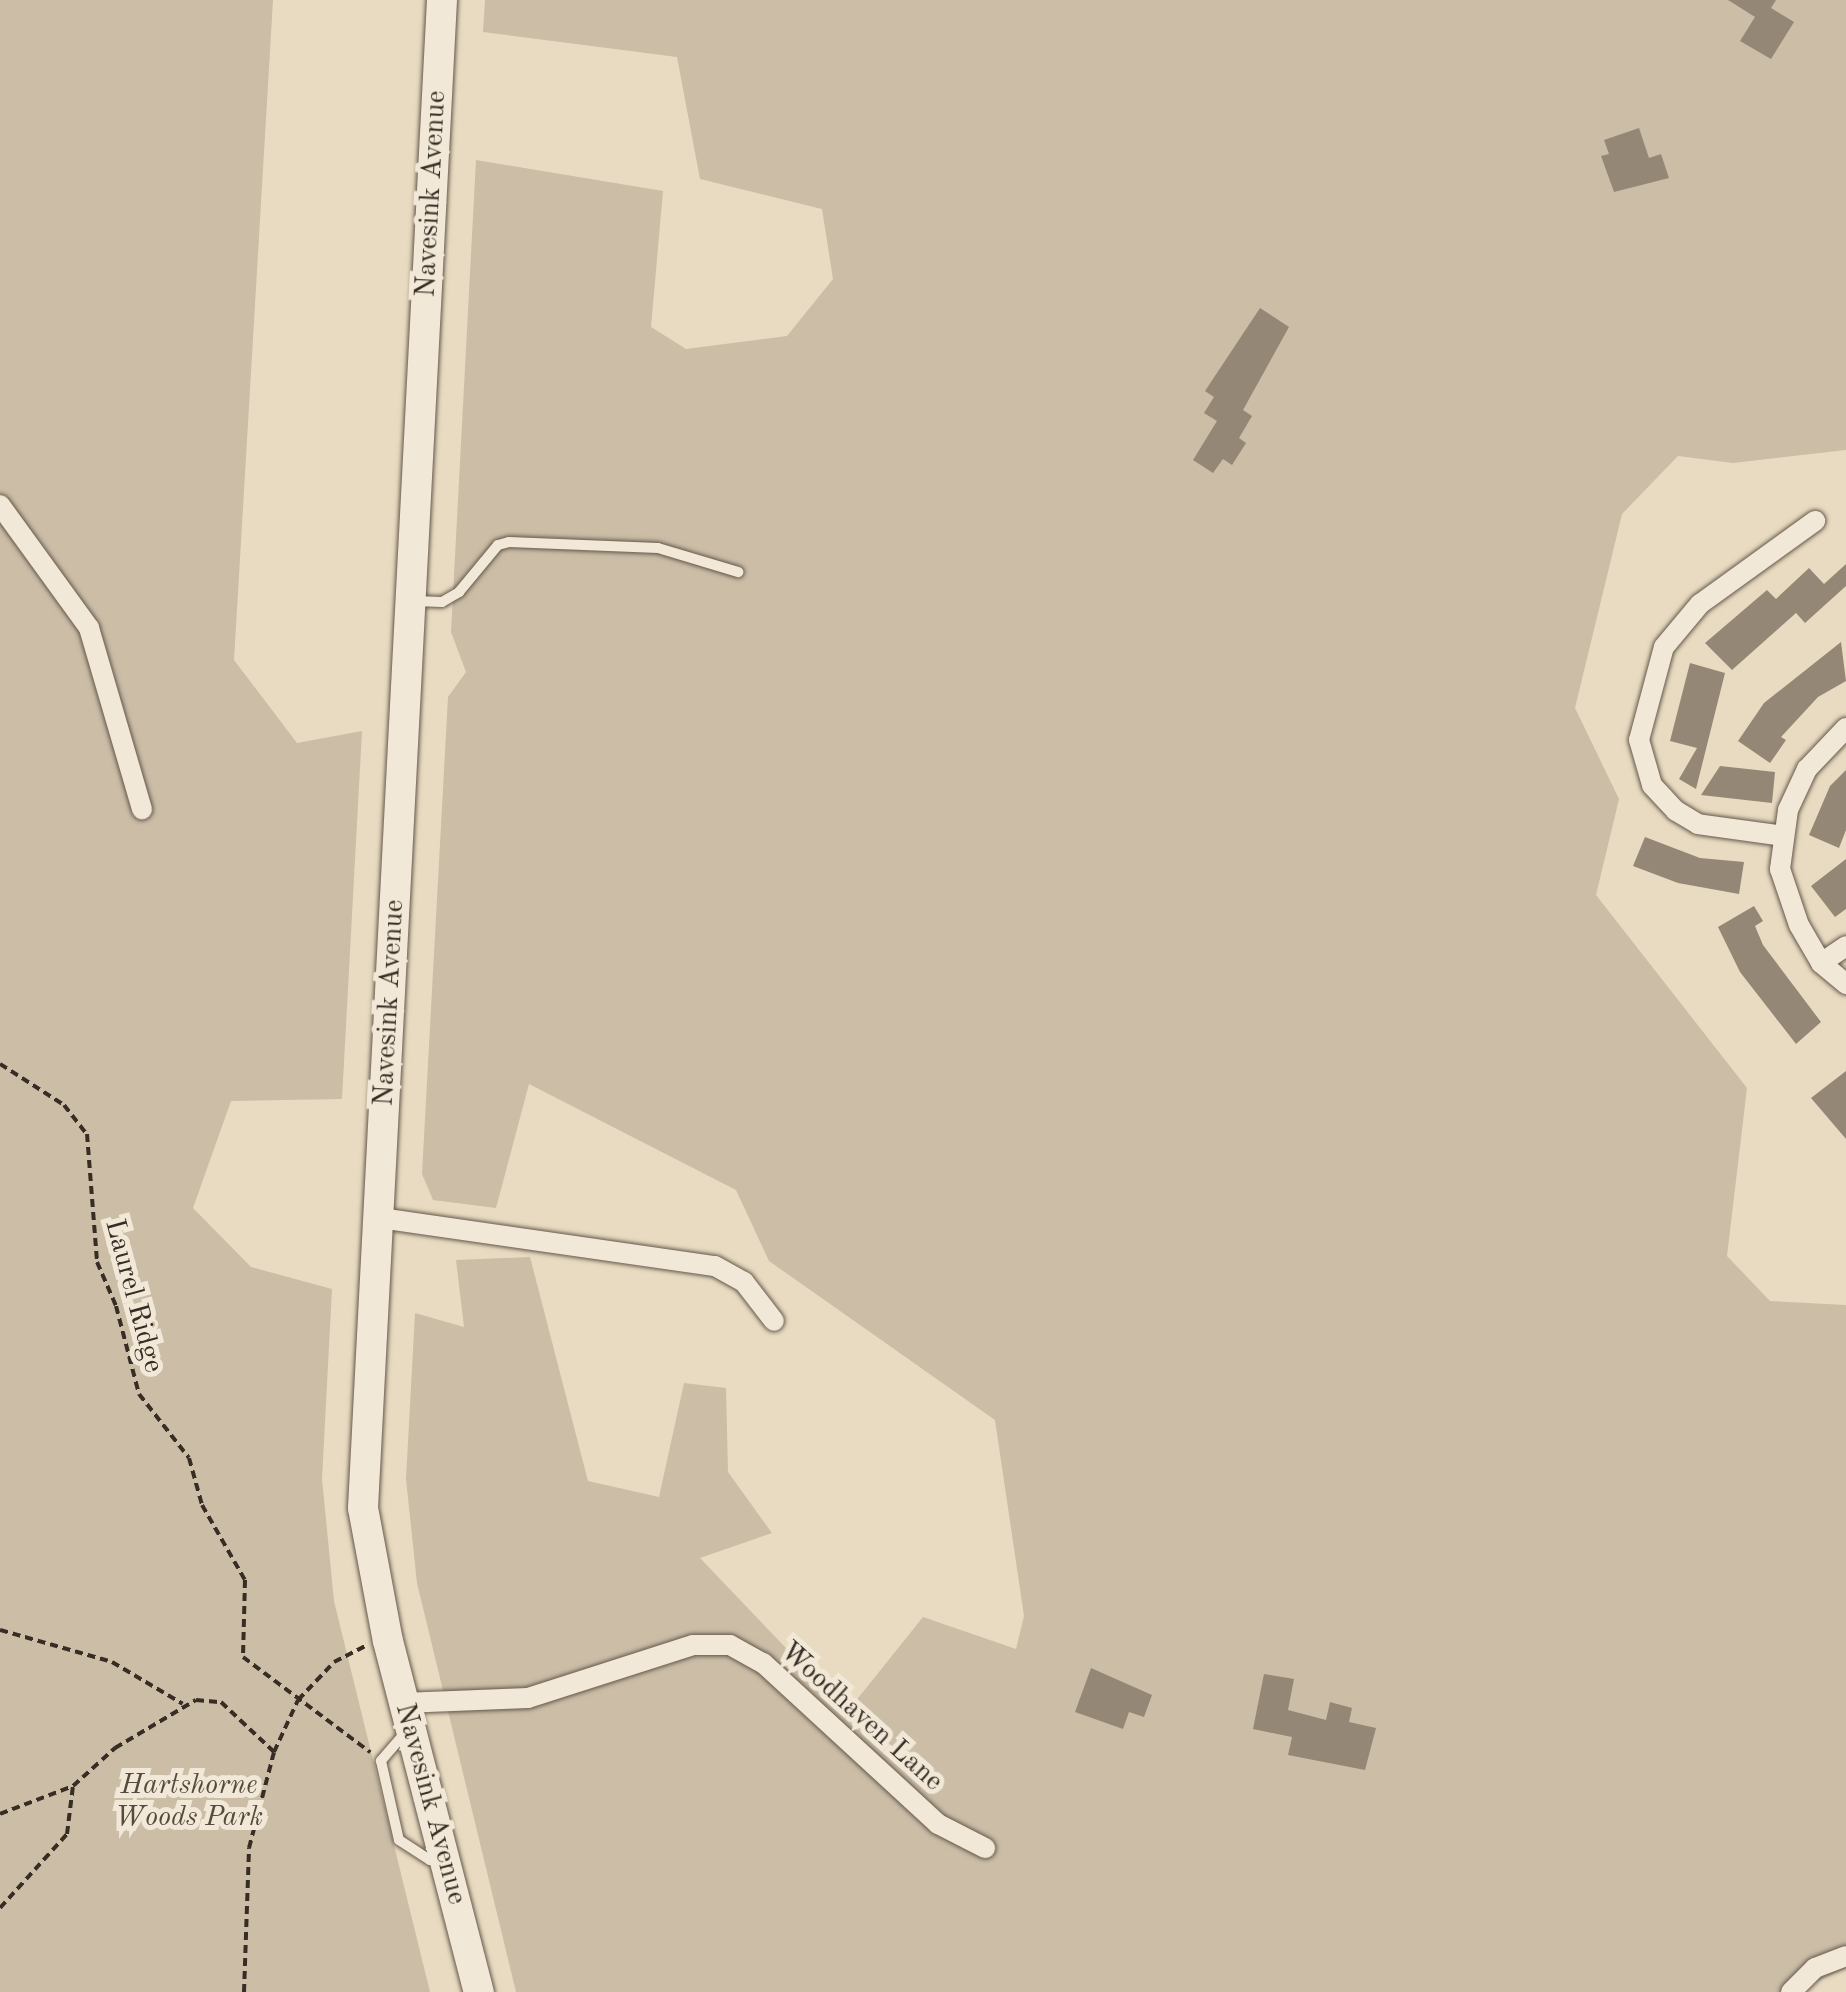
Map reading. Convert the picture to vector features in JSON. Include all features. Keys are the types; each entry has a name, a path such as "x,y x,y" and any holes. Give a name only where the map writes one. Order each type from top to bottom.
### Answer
{"main road":[{"name":"Navesink Avenue","path":"442,0 363,1508 388,1641 479,1992"}],"street":[{"path":"0,505 89,628 142,808"},
{"path":"1784,836 1698,824 1676,812 1652,786 1638,740 1664,646 1700,604 1815,520"},
{"path":"1846,728 1807,770 1788,810 1780,869 1799,925 1820,962 1846,984"},
{"path":"1820,962 1846,946"},
{"path":"380,1218 714,1266 744,1282 774,1321"},
{"name":"Woodhaven Lane","path":"407,1716 528,1698 693,1645 730,1644 763,1663 938,1824 985,1848"},
{"path":"1791,1992 1815,1968 1846,1956"}],"lane":[{"path":"411,600 442,602 459,592 498,544 509,542 658,548 738,572"},
{"path":"407,1716 381,1762 399,1840 430,1860 444,1859"}],"path":[{"name":"Laurel Ridge","path":"0,1064 64,1104 86,1134 97,1262 116,1306 138,1394 189,1458 202,1505 237,1558 245,1580 244,1657 381,1762"},
{"path":"0,1630 112,1662 184,1704"},
{"path":"244,1992 249,1848 274,1752 298,1700 334,1662 388,1641"},
{"path":"0,1814 73,1786 115,1748 184,1704 221,1702 274,1752"},
{"path":"0,1908 68,1834 73,1786"}],"green space":[{"name":"Hartshorne Woods Park","path":"0,0 273,0 234,660 297,743 362,731 342,1099 231,1101 193,1208 251,1267 332,1289 322,1479 334,1601 430,1992 0,1992"},
{"path":"485,0 1846,0 1846,450 1733,463 1678,456 1622,514 1575,708 1619,799 1596,895 1747,1088 1727,1256 1770,1301 1846,1305 1846,1968 1795,1992 516,1992 417,1583 406,1479 415,1313 464,1327 456,1260 530,1257 588,1481 659,1497 684,1383 726,1388 728,1472 772,1533 700,1558 847,1712 923,1617 1016,1649 1024,1616 995,1420 769,1261 736,1190 529,1084 496,1208 433,1200 422,1174 448,697 466,672 451,632 476,160 663,191 651,327 686,349 787,336 833,279 822,209 700,179 677,57 483,32"}],"building":[{"path":"1728,0 1776,0 1771,8 1794,22 1771,59 1740,41 1755,17"},
{"path":"1639,128 1649,158 1661,154 1669,178 1614,192 1601,156 1609,154 1604,140"},
{"path":"1260,308 1289,327 1243,410 1252,416 1239,438 1246,443 1232,465 1223,459 1213,473 1193,460 1217,421 1204,413 1214,397 1205,391"},
{"path":"1846,564 1846,586 1805,623 1796,613 1732,670 1705,643 1767,590 1776,599 1809,568 1824,584"},
{"path":"1841,642 1846,681 1818,697 1781,737 1786,740 1770,763 1738,741 1764,703"},
{"path":"1690,663 1725,673 1696,789 1679,779 1697,748 1670,741"},
{"path":"1720,766 1775,772 1772,803 1701,795"},
{"path":"1846,770 1846,830 1839,848 1809,835 1830,786"},
{"path":"1645,837 1700,858 1744,862 1739,894 1678,883 1633,866"},
{"path":"1846,859 1846,909 1835,917 1811,886"},
{"path":"1754,906 1763,921 1755,926 1763,945 1821,1022 1796,1044 1740,972 1718,927"},
{"path":"1846,1071 1846,1139 1811,1098"},
{"path":"1091,1668 1152,1695 1144,1717 1129,1712 1123,1729 1075,1712"},
{"path":"1264,1674 1294,1679 1288,1710 1326,1720 1330,1702 1352,1708 1349,1722 1376,1728 1365,1770 1288,1755 1292,1737 1253,1729"}]}
